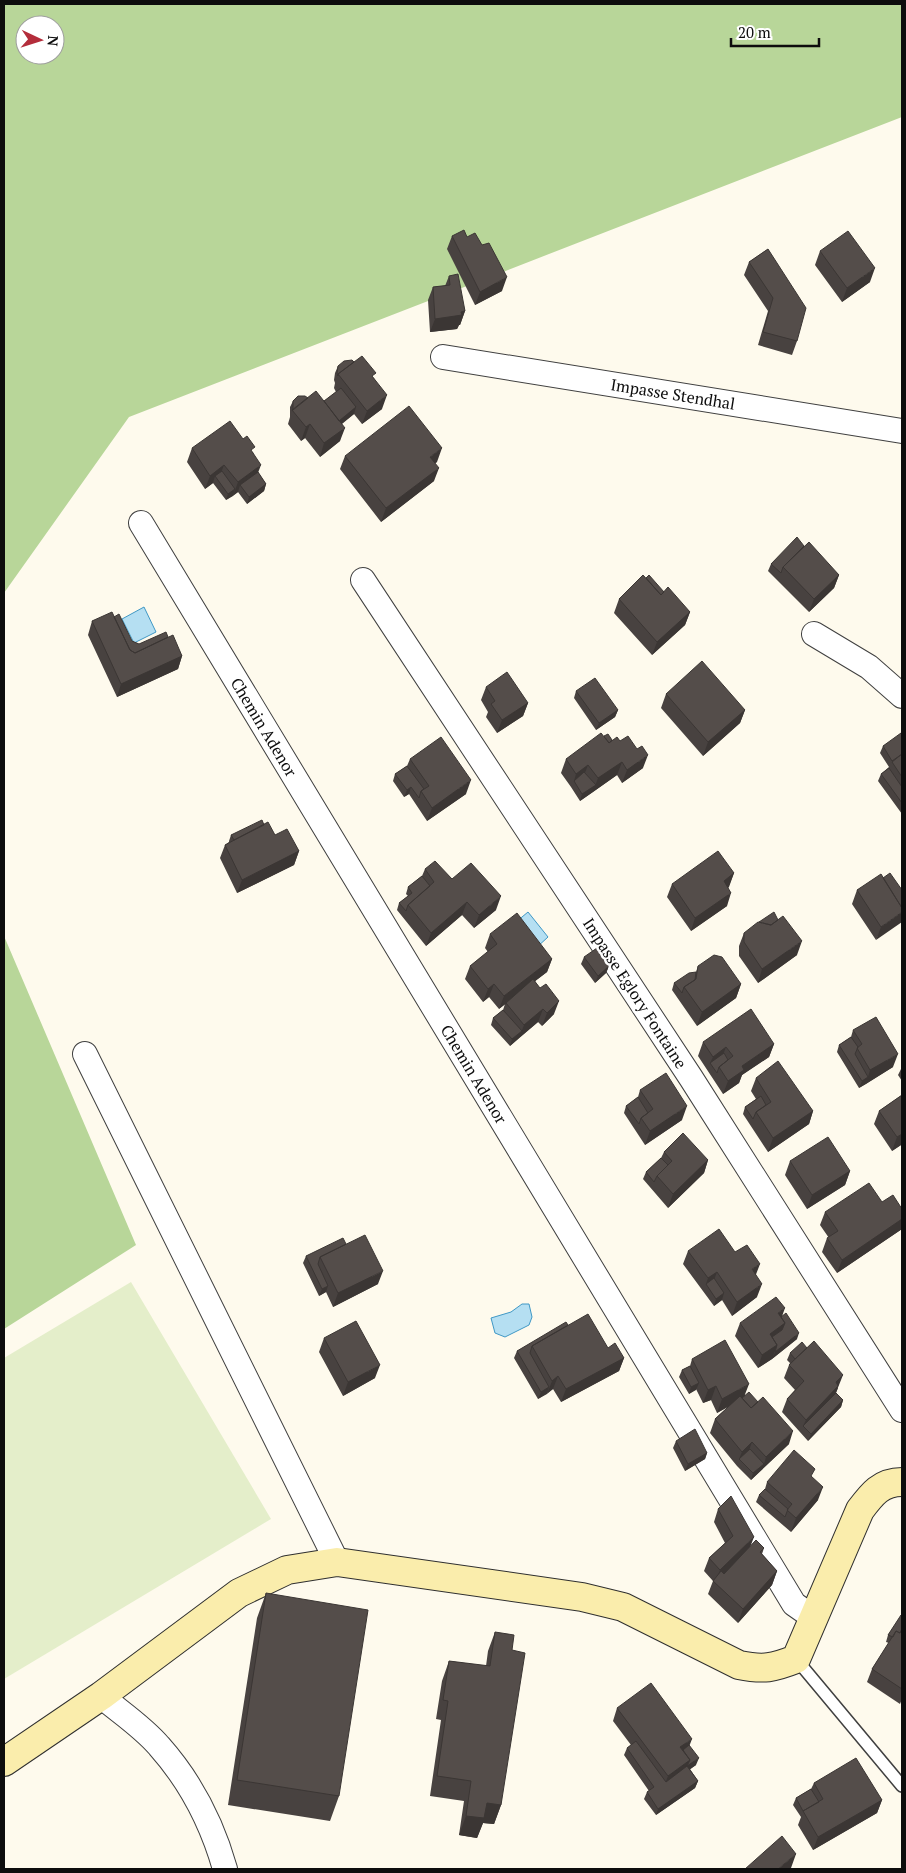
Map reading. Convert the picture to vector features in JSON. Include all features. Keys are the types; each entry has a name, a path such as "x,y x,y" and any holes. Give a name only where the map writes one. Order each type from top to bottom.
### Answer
{"main road":[{"path":"4,1762 101,1696 239,1593 287,1570 337,1562 582,1597 623,1607 739,1665 773,1669 796,1659 860,1510 873,1492 890,1482 902,1482"}],"street":[{"name":"Impasse Stendhal","path":"443,357 902,431"},
{"name":"Chemin Adenor","path":"141,523 794,1604 814,1618"},
{"name":"Impasse Eglory Fontaine","path":"363,580 691,1078 902,1410"},
{"path":"814,634 868,667 902,696"},
{"path":"85,1054 337,1562"},
{"path":"101,1696 158,1744 197,1797 219,1848 225,1869"}],"lane":[{"path":"796,1659 902,1786"}],"green space":[{"path":"4,4 902,4 902,117 129,417 4,593"},
{"path":"4,936 136,1245 4,1329"},
{"path":"131,1282 271,1519 4,1679 4,1358"}],"water":[{"path":"144,607 156,632 134,643 122,619"},
{"path":"528,912 548,937 536,948 516,922"},
{"path":"522,1304 529,1304 532,1317 529,1325 505,1337 495,1333 491,1318 511,1312"}],"building":[{"path":"464,230 467,237 475,233 482,245 489,243 507,277 480,292 452,236"},
{"path":"848,231 875,268 847,288 820,251"},
{"path":"768,249 806,308 797,341 763,332 773,298 749,262"},
{"path":"458,274 465,311 461,312 462,315 435,319 433,287 450,285 449,276"},
{"path":"362,356 376,373 372,376 387,395 367,411 338,374"},
{"path":"352,360 354,362 338,374 338,376 337,373 338,366 344,361"},
{"path":"341,388 356,407 339,421 324,401"},
{"path":"316,391 345,428 324,443 310,424 306,427 292,410"},
{"path":"298,396 308,398 293,410 293,401"},
{"path":"409,406 442,448 430,457 439,468 386,508 345,456"},
{"path":"230,421 243,439 247,436 255,447 251,450 261,465 238,482 224,465 210,476 192,448"},
{"path":"222,471 235,489 228,494 215,476"},
{"path":"258,472 266,484 249,497 240,485"},
{"path":"797,537 804,546 783,567 781,573 771,564"},
{"path":"809,542 839,575 814,599 783,567"},
{"path":"643,575 661,595 668,587 690,612 657,642 619,599"},
{"path":"649,575 664,592 661,595 646,578"},
{"path":"112,612 130,650 135,653 173,635 182,656 121,684 92,621"},
{"path":"119,614 132,641 139,644 166,632 168,637 135,653 130,650 114,617"},
{"path":"702,661 745,710 708,742 666,694"},
{"path":"507,672 528,703 502,720 491,704 495,701 486,687"},
{"path":"595,678 618,710 599,723 576,691"},
{"path":"601,733 609,743 617,737 620,741 628,736 637,749 642,746 648,755 627,770 622,762 598,778 588,765 576,774 566,759"},
{"path":"901,733 902,754 892,761 883,746"},
{"path":"608,734 612,740 609,743 604,736"},
{"path":"441,737 471,780 432,808 421,791 429,786 410,759"},
{"path":"902,754 902,777 892,762"},
{"path":"407,766 424,789 421,791 419,798 411,787 407,790 395,774"},
{"path":"889,768 902,787 902,803 881,774"},
{"path":"584,772 596,785 582,794 574,781"},
{"path":"262,820 264,825 234,840 231,835"},
{"path":"268,822 275,835 287,829 299,851 242,880 225,845"},
{"path":"718,851 734,873 724,881 731,893 695,918 672,884"},
{"path":"435,861 452,879 471,863 501,896 479,915 467,902 431,933 408,905 434,882 425,869"},
{"path":"890,873 902,890 902,908 883,878"},
{"path":"881,874 902,908 902,912 881,927 857,890"},
{"path":"422,876 430,886 408,905 406,911 399,903 412,893 408,887"},
{"path":"774,912 778,920 771,925 759,922"},
{"path":"517,913 552,959 504,996 494,984 488,989 470,966 497,944 490,934"},
{"path":"783,916 802,941 762,969 744,942 744,933 758,922 771,925"},
{"path":"597,948 609,966 598,976 584,957"},
{"path":"714,955 722,957 741,984 702,1012 684,987 696,979 698,966"},
{"path":"696,972 695,980 684,987 682,993 674,983 689,973"},
{"path":"533,979 540,988 546,984 559,1001 547,1013 543,1009 524,1025 506,1003"},
{"path":"751,1009 774,1044 742,1066 744,1070 728,1081 719,1067 733,1056 726,1047 713,1057 703,1042"},
{"path":"503,1010 522,1031 512,1039 493,1018"},
{"path":"876,1017 898,1054 870,1070 857,1048 862,1044 853,1030"},
{"path":"851,1037 858,1047 855,1054 868,1077 862,1081 839,1045"},
{"path":"724,1053 728,1060 719,1067 717,1073 710,1063"},
{"path":"778,1061 813,1111 773,1138 756,1112 771,1102 756,1078"},
{"path":"666,1073 687,1106 650,1131 641,1118 653,1109 640,1090"},
{"path":"902,1095 902,1134 897,1137 879,1111"},
{"path":"761,1096 766,1105 756,1112 753,1119 745,1107"},
{"path":"638,1097 648,1113 641,1118 639,1124 626,1106"},
{"path":"683,1133 708,1160 673,1194 657,1176 672,1161 664,1152"},
{"path":"828,1137 850,1171 812,1195 790,1161"},
{"path":"661,1158 668,1165 654,1182 646,1172"},
{"path":"869,1183 882,1202 893,1195 902,1209 902,1219 842,1260 827,1238 838,1231 825,1212"},
{"path":"719,1229 735,1252 747,1245 760,1264 752,1269 762,1284 737,1302 717,1272 708,1278 688,1251"},
{"path":"365,1235 383,1271 338,1293 320,1257"},
{"path":"343,1238 346,1244 320,1257 318,1264 328,1286 322,1289 306,1256"},
{"path":"714,1278 724,1293 716,1299 706,1284"},
{"path":"776,1297 785,1308 778,1313 785,1323 770,1334 777,1345 762,1355 740,1323"},
{"path":"786,1313 799,1333 775,1352 777,1345 772,1337 782,1330 785,1323 781,1317"},
{"path":"588,1314 608,1348 615,1343 624,1358 566,1389 558,1376 552,1381 532,1346"},
{"path":"356,1321 380,1365 348,1382 324,1338"},
{"path":"566,1322 568,1325 532,1346 530,1353 549,1387 541,1392 517,1351"},
{"path":"725,1340 749,1384 722,1399 716,1386 708,1390 692,1359"},
{"path":"814,1341 843,1375 836,1382 838,1386 806,1420 787,1399 804,1381 789,1365"},
{"path":"802,1342 807,1348 795,1359 790,1353"},
{"path":"690,1366 699,1383 691,1387 682,1370"},
{"path":"749,1392 758,1402 751,1408 742,1398"},
{"path":"836,1393 843,1400 811,1434 803,1426"},
{"path":"740,1396 751,1408 763,1397 793,1431 766,1457 752,1442 742,1452 715,1419"},
{"path":"695,1429 707,1453 688,1464 676,1441"},
{"path":"750,1449 764,1464 753,1473 739,1459"},
{"path":"794,1450 815,1469 811,1476 823,1487 796,1518 787,1510 792,1504 767,1482"},
{"path":"765,1489 788,1509 785,1517 759,1495"},
{"path":"731,1496 754,1537 720,1570 709,1558 733,1536 718,1509"},
{"path":"756,1540 764,1548 760,1552 777,1571 743,1609 713,1581 721,1571 724,1574"},
{"path":"266,1593 368,1610 339,1796 237,1780"},
{"path":"901,1615 902,1629 900,1633 896,1631 893,1637 888,1635"},
{"path":"902,1629 902,1689 872,1669 896,1631 900,1633"},
{"path":"495,1632 514,1635 512,1650 525,1653 501,1805 487,1803 484,1818 466,1816 471,1781 437,1776 448,1701 443,1700 449,1661 490,1666"},
{"path":"651,1683 692,1739 680,1747 690,1760 668,1776 617,1708"},
{"path":"636,1741 666,1782 687,1766 698,1781 658,1809 647,1792 654,1787 627,1748"},
{"path":"689,1745 699,1758 687,1766 690,1760 683,1750"},
{"path":"856,1758 882,1800 818,1837 803,1811 823,1799 814,1783"},
{"path":"811,1789 819,1802 803,1811 796,1798"},
{"path":"782,1836 796,1854 778,1869 745,1869"}]}
